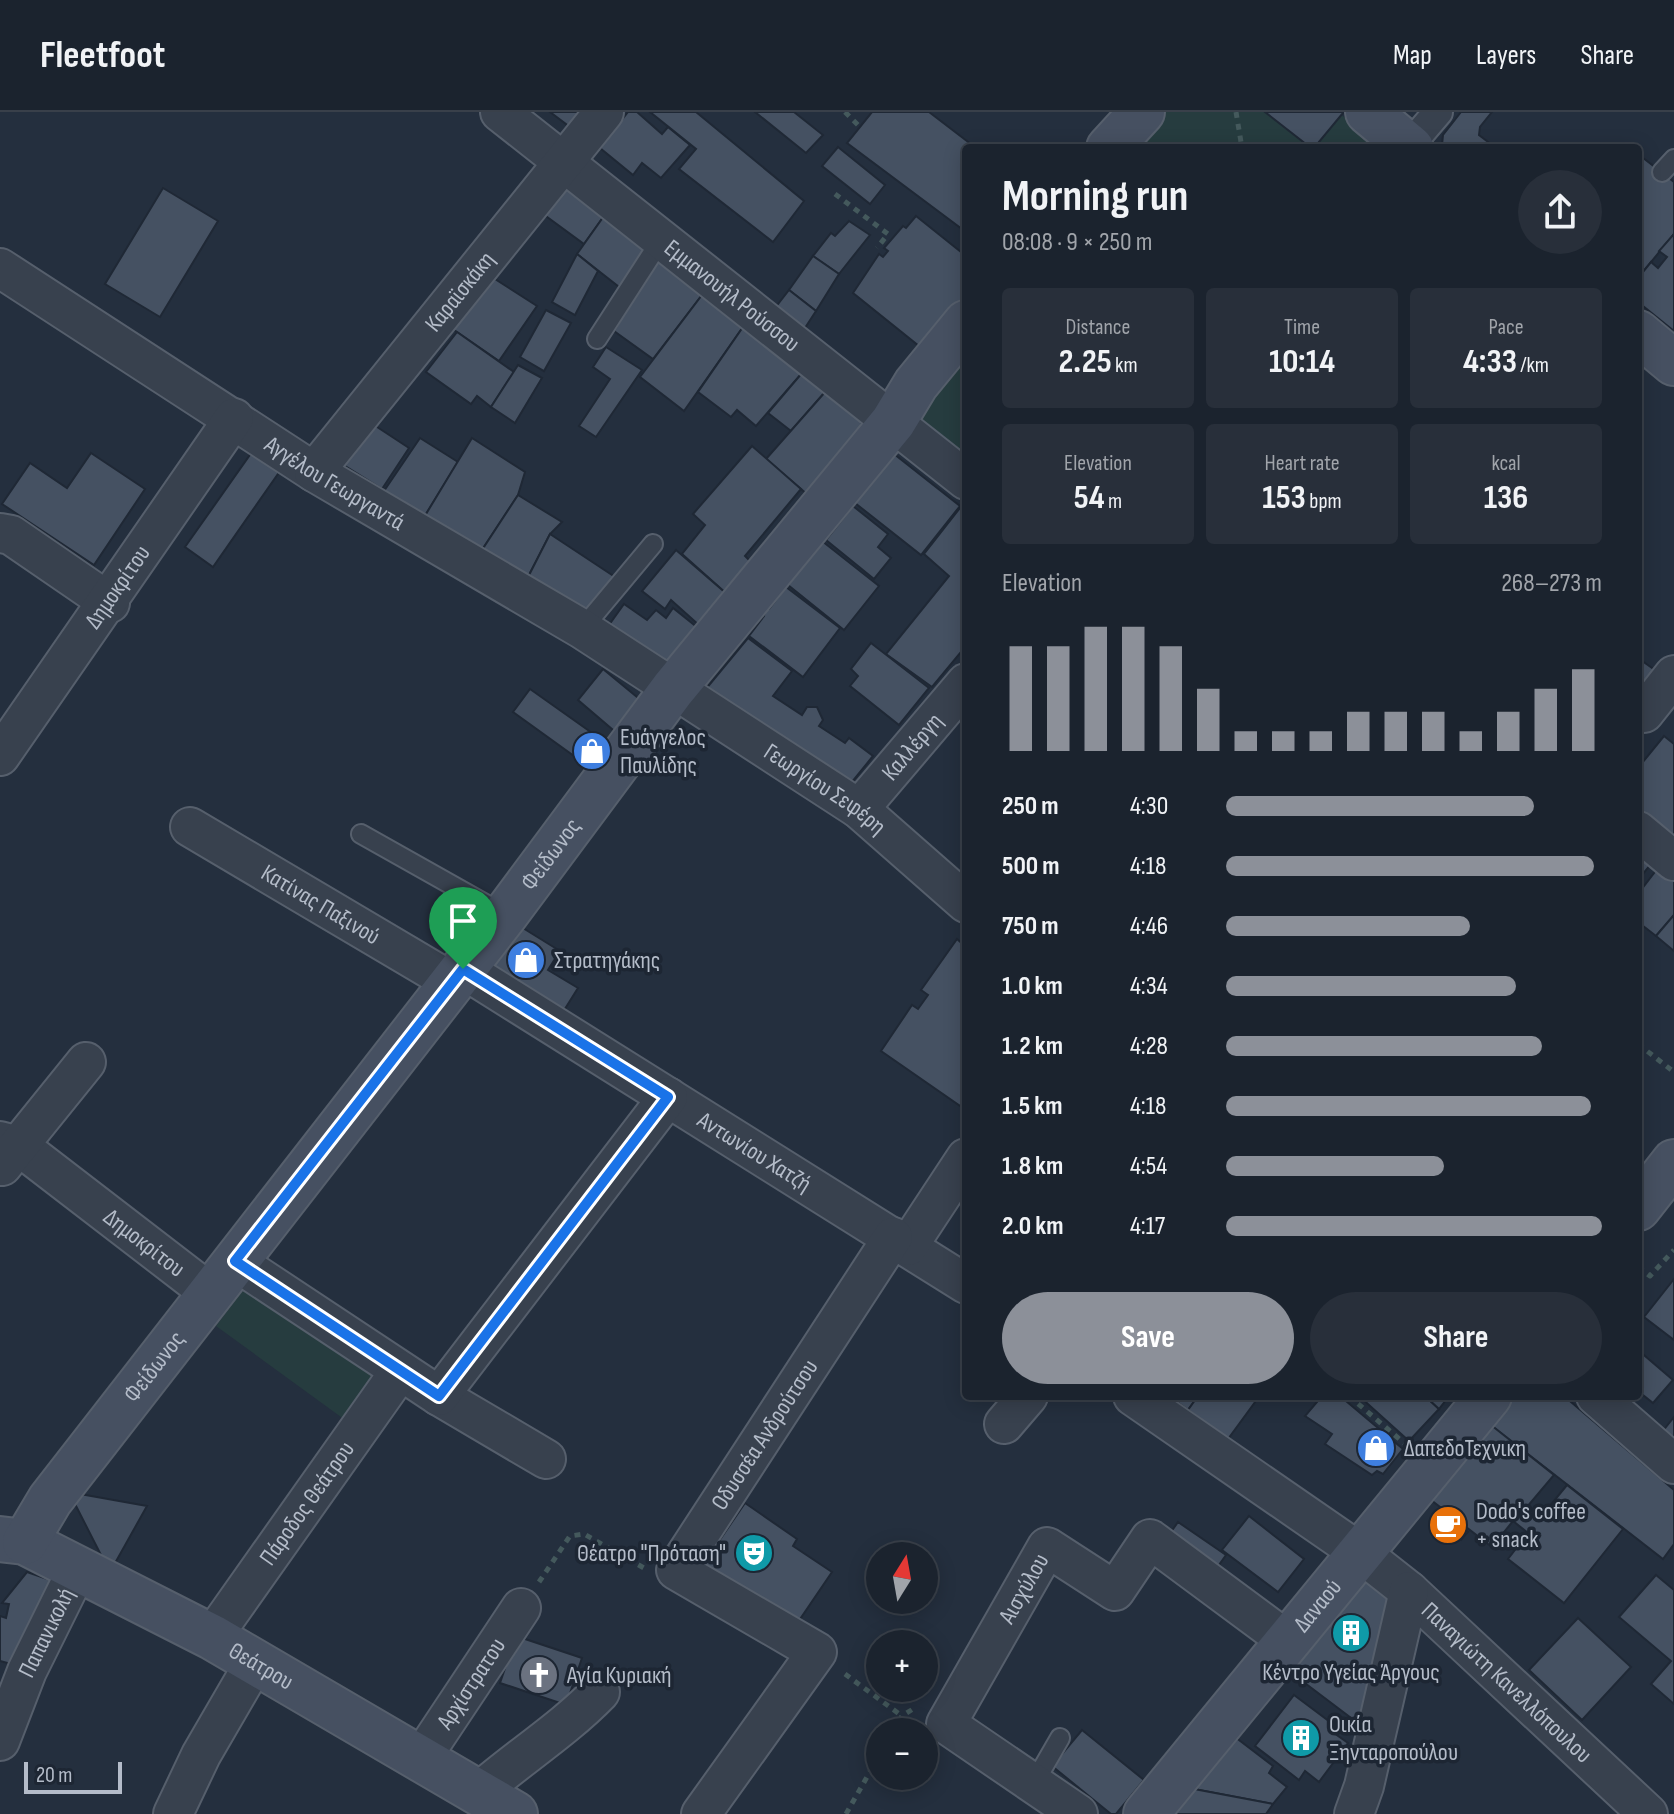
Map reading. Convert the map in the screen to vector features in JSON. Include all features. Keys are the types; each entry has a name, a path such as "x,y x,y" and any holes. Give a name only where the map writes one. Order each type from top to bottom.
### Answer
{"main road":[{"path":"1113,144 1142,112"},
{"path":"1368,112 1405,144"},
{"name":"Φείδωνος","path":"12,1540 50,1500 505,915 673,689 893,422 916,384 962,328"},
{"path":"1642,1203 1674,1162"},
{"name":"Δαναού","path":"1146,1814 1486,1400"},
{"name":"Θεάτρου","path":"12,1540 78,1568 212,1637 496,1803"}],"street":[{"name":"Εμμανουήλ Ρούσσου","path":"500,112 962,477"},
{"name":"Καραϊσκάκη","path":"314,472 604,112"},
{"path":"1411,144 1438,112"},
{"name":"Αγγέλου Γεωργαντά","path":"0,268 314,472 582,629 673,689"},
{"name":"Δημοκρίτου","path":"0,756 110,603 234,418"},
{"path":"0,533 11,535 110,603"},
{"path":"1644,713 1674,675"},
{"name":"Καλλέργη","path":"859,809 962,688"},
{"name":"Γεωργίου Σεφέρη","path":"673,689 859,809 962,899"},
{"name":"Κατίνας Παξινού","path":"190,827 458,976"},
{"path":"1642,834 1674,861"},
{"name":"Αντωνίου Χατζή","path":"458,976 668,1097 962,1281"},
{"path":"6,1151 86,1062"},
{"path":"439,1396 668,1097"},
{"name":"Δημοκρίτου","path":"6,1151 222,1277 400,1371 546,1459"},
{"name":"Οδυσσέα Ανδρούτσου","path":"676,1570 901,1242 962,1163"},
{"name":"Πάροδος Θεάτρου","path":"212,1637 400,1371"},
{"path":"1004,1424 1025,1400"},
{"path":"1139,1400 1362,1554"},
{"path":"1601,1400 1674,1464"},
{"name":"Αισχύλου","path":"1078,1814 946,1724 1047,1547 1115,1591 1150,1539 1289,1642"},
{"name":"Παναγιώτη Κανελλόπουλου","path":"1362,1554 1409,1591 1648,1814"},
{"name":"Παπανικολή","path":"0,1741 27,1671 78,1568"},
{"path":"676,1570 817,1652 701,1814"},
{"path":"1354,1814 1364,1786 1409,1591"},
{"name":"Αρχίστρατου","path":"420,1760 521,1608"},
{"path":"173,1814 201,1755 255,1662"},
{"path":"496,1803 518,1758 574,1719 600,1692"}],"lane":[{"path":"597,339 661,240"},
{"path":"582,629 653,544"},
{"path":"361,834 505,915"},
{"path":"1034,1783 1060,1738"}],"path":[{"path":"845,112 860,127"},
{"path":"1236,112 1241,144"},
{"path":"835,194 888,234 877,248"},
{"path":"1642,1047 1674,1072"},
{"path":"1642,1270 1650,1276 1674,1250"},
{"path":"1354,1400 1431,1467"},
{"path":"521,1608 570,1536 584,1534 661,1578 676,1570"},
{"path":"817,1652 902,1716"},
{"path":"846,1814 866,1779"}],"green space":[{"path":"1162,112 1338,112 1373,141 1370,144 1136,144"},
{"path":"962,358 962,454 915,415"},
{"path":"250,1281 385,1379 352,1425 216,1326"}],"building":[{"path":"550,112 581,112 570,127"},
{"path":"628,112 637,112 662,134 668,127 690,145 661,178 642,163 633,175 600,148"},
{"path":"650,112 696,112 804,201 773,242 679,169 696,149"},
{"path":"755,112 794,112 823,135 806,153"},
{"path":"872,112 929,112 971,144 962,144 962,229 847,143"},
{"path":"1265,112 1343,113 1317,144 1306,144"},
{"path":"1461,112 1492,112 1480,127 1479,135 1491,144 1442,144 1443,135"},
{"path":"838,147 885,185 870,204 822,166"},
{"path":"1642,157 1674,182 1674,234 1642,273"},
{"path":"561,182 604,216 584,244 539,211"},
{"path":"163,188 218,221 160,317 105,284"},
{"path":"604,216 646,251 623,290 577,254"},
{"path":"916,216 962,253 962,303 924,350 853,293 879,254 883,257 888,251 884,248 903,226 906,228"},
{"path":"849,221 870,235 839,274 813,256 831,233 835,236"},
{"path":"1674,234 1674,331 1642,305 1642,273 1651,262 1658,268 1667,257 1659,251"},
{"path":"577,254 598,271 575,315 552,302"},
{"path":"813,256 839,274 816,311 789,290"},
{"path":"658,259 702,295 653,359 614,331 620,321 618,319"},
{"path":"484,272 537,306 499,361 444,323"},
{"path":"789,290 816,311 803,331 775,308"},
{"path":"702,295 743,327 684,411 640,377"},
{"path":"546,310 571,323 544,371 520,357"},
{"path":"743,327 802,373 756,426 737,410 731,417 698,392"},
{"path":"457,332 514,372 491,407 477,396 471,404 426,372"},
{"path":"606,347 642,370 596,437 579,426 610,379 593,367"},
{"path":"518,365 542,378 515,423 491,407"},
{"path":"802,373 826,391 791,431 768,413"},
{"path":"826,391 861,419 862,429 808,495 766,459"},
{"path":"371,423 409,448 382,489 342,464"},
{"path":"420,438 458,462 423,519 384,491"},
{"path":"472,438 525,472 518,495 482,550 423,519"},
{"path":"752,446 801,489 745,556 752,563 728,595 682,554 705,525 693,514"},
{"path":"252,452 280,471 213,567 185,547"},
{"path":"91,453 145,489 94,565 2,504 30,463 67,488"},
{"path":"894,454 960,506 921,555 855,503"},
{"path":"518,495 562,522 550,534 526,581 482,550"},
{"path":"853,506 888,534 878,547 891,558 874,579 826,540"},
{"path":"960,508 962,651 932,687 886,654 949,576 924,554"},
{"path":"550,534 615,577 585,620 526,581"},
{"path":"822,541 879,586 844,630 788,585"},
{"path":"676,550 728,595 700,626 671,600 665,609 642,591"},
{"path":"786,587 840,628 803,677 749,636 764,616 765,609 769,609"},
{"path":"624,604 647,620 656,610 666,618 673,608 698,628 672,673 609,625"},
{"path":"748,638 792,671 773,696 802,715 807,707 817,707 823,720 819,726 845,743 849,738 873,756 852,782 705,690"},
{"path":"871,643 929,688 899,725 850,686 858,676 851,669"},
{"path":"1642,661 1659,673 1642,695"},
{"path":"603,669 643,702 619,735 578,700"},
{"path":"530,689 609,745 592,769 513,712"},
{"path":"1664,736 1674,744 1674,838 1642,820 1642,763"},
{"path":"1642,847 1656,858 1642,875"},
{"path":"1661,864 1674,876 1674,915 1656,936 1642,925 1642,889"},
{"path":"1674,915 1674,951 1656,936"},
{"name":"Στρατηγάκης","path":"518,925 560,951 548,970 578,988 563,1012 492,969"},
{"path":"957,939 962,943 962,1107 881,1051 912,1005 918,1009 928,995 921,990"},
{"path":"1674,1279 1674,1340 1644,1317"},
{"path":"1642,1353 1673,1380 1653,1403 1642,1394"},
{"path":"1174,1400 1195,1400 1188,1410"},
{"path":"1195,1400 1257,1400 1228,1439 1188,1410"},
{"path":"1319,1400 1345,1400 1403,1449 1383,1474 1377,1471 1372,1475 1325,1444 1332,1434 1305,1416"},
{"path":"1363,1400 1429,1400 1439,1409 1409,1441"},
{"path":"1429,1400 1446,1400 1439,1409"},
{"path":"1501,1400 1569,1400 1674,1490 1674,1544 1663,1559 1484,1420"},
{"path":"1674,1417 1674,1440 1658,1437"},
{"path":"1491,1425 1554,1475 1527,1507 1540,1518 1567,1485 1623,1529 1564,1603 1508,1559 1528,1533 1513,1521 1492,1547 1431,1500"},
{"path":"80,1494 147,1506 114,1565 103,1559 74,1502"},
{"path":"745,1503 797,1539 793,1546 832,1572 796,1625 704,1563"},
{"path":"1441,1513 1468,1532 1461,1540 1435,1521"},
{"path":"1249,1516 1304,1559 1278,1592 1222,1550"},
{"path":"1178,1522 1226,1555 1214,1572 1166,1539"},
{"path":"27,1572 56,1582 26,1668 0,1661 0,1616 6,1618 9,1604 2,1603"},
{"name":"Κέντρο Υγείας Άργους","path":"1363,1574 1392,1596 1367,1730 1289,1671"},
{"path":"1656,1575 1674,1590 1674,1704 1651,1684 1671,1661 1619,1617"},
{"path":"1578,1618 1631,1667 1582,1720 1529,1670"},
{"name":"Αγία Κυριακή","path":"516,1636 582,1658 566,1705 500,1683"},
{"name":"Οικία Ξηνταροπούλου","path":"1294,1695 1338,1728 1334,1733 1348,1743 1319,1782 1305,1771 1299,1780 1255,1746"},
{"path":"1082,1730 1144,1780 1116,1814 1111,1814 1052,1766"},
{"path":"1235,1737 1273,1766 1269,1773 1287,1787 1273,1804 1194,1789"},
{"path":"1194,1789 1273,1804 1266,1814 1169,1814"}],"place":[{"name":"Ευάγγελος Παυλίδης","path":"592,751"},
{"name":"Στρατηγάκης","path":"526,960"},
{"name":"ΔαπεδοΤεχνικη","path":"1376,1448"},
{"name":"Dodo's coffee + snack","path":"1448,1525"},
{"name":"Θέατρο \"Πρόταση\"","path":"754,1553"},
{"name":"Κέντρο Υγείας Άργους","path":"1351,1633"},
{"name":"Αγία Κυριακή","path":"539,1675"},
{"name":"Οικία Ξηνταροπούλου","path":"1301,1738"}],"route":[{"path":"463,969 668,1097 439,1396 235,1261 463,969"}]}
